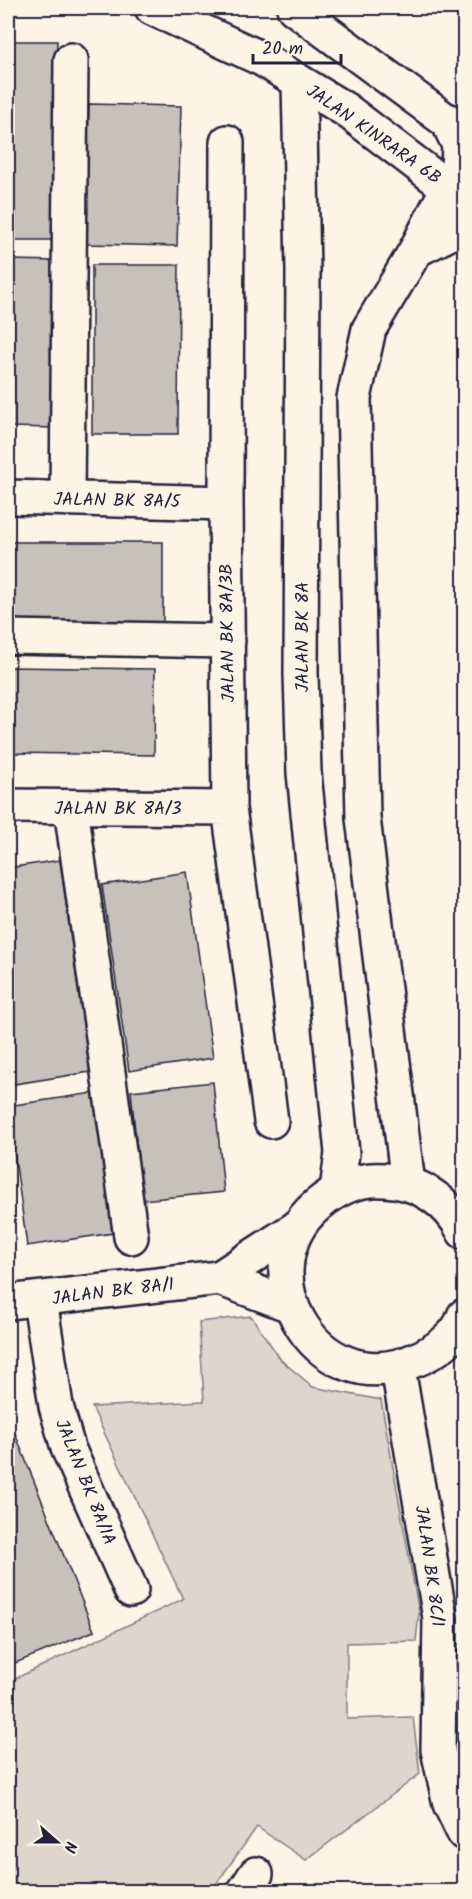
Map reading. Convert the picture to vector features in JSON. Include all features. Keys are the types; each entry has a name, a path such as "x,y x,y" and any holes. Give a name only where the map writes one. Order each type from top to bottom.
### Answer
{"street":[{"name":"JALAN KINRARA 6B","path":"152,8 262,59 346,110 457,194"},
{"path":"294,8 456,127 459,145 457,194 416,250 369,329 354,398 363,818 408,1184"},
{"path":"68,499 71,60"},
{"name":"JALAN BK 8A","path":"299,82 303,270 302,674 304,773 342,1153 337,1190"},
{"name":"JALAN BK 8A/3B","path":"227,142 226,502 229,808 271,1121"},
{"path":"416,250 465,226"},
{"name":"JALAN BK 8A/5","path":"8,497 226,502"},
{"path":"8,637 228,640"},
{"name":"JALAN BK 8A/3","path":"8,806 229,808"},
{"path":"71,808 131,1237"},
{"path":"465,1232 445,1204 428,1192 408,1184 384,1179 360,1182 337,1190 315,1206 298,1227 288,1252 286,1270 290,1305 303,1329 321,1350 345,1363 371,1369 398,1368 436,1352 465,1316"},
{"name":"JALAN BK 8A/1","path":"8,1302 219,1278 298,1227"},
{"name":"JALAN BK 8A/1","path":"219,1278 290,1305"},
{"name":"JALAN BK 8A/1A","path":"40,1300 56,1407 68,1448 131,1590"},
{"name":"JALAN BK 8C/1","path":"398,1368 440,1618 438,1750 450,1804 465,1833"}],"shaded area":[{"path":"251,1316 281,1360 313,1387 381,1400 419,1613 416,1641 347,1643 347,1719 413,1717 420,1774 306,1860 257,1827 211,1891 8,1891 8,1682 183,1599 92,1407 204,1401 199,1322"}],"building":[{"path":"8,41 57,41 55,240 8,240"},
{"path":"89,104 181,106 177,246 85,244"},
{"path":"8,260 60,261 57,428 8,427"},
{"path":"92,265 179,265 178,434 92,434"},
{"path":"8,542 163,542 163,634 8,634"},
{"path":"8,667 155,669 154,755 8,753"},
{"path":"60,860 90,1072 8,1085 8,868"},
{"path":"187,872 213,1058 129,1071 102,885"},
{"path":"213,1082 224,1192 142,1200 131,1091"},
{"path":"93,1093 113,1233 27,1246 8,1106"},
{"path":"8,1416 94,1631 8,1666"}]}
